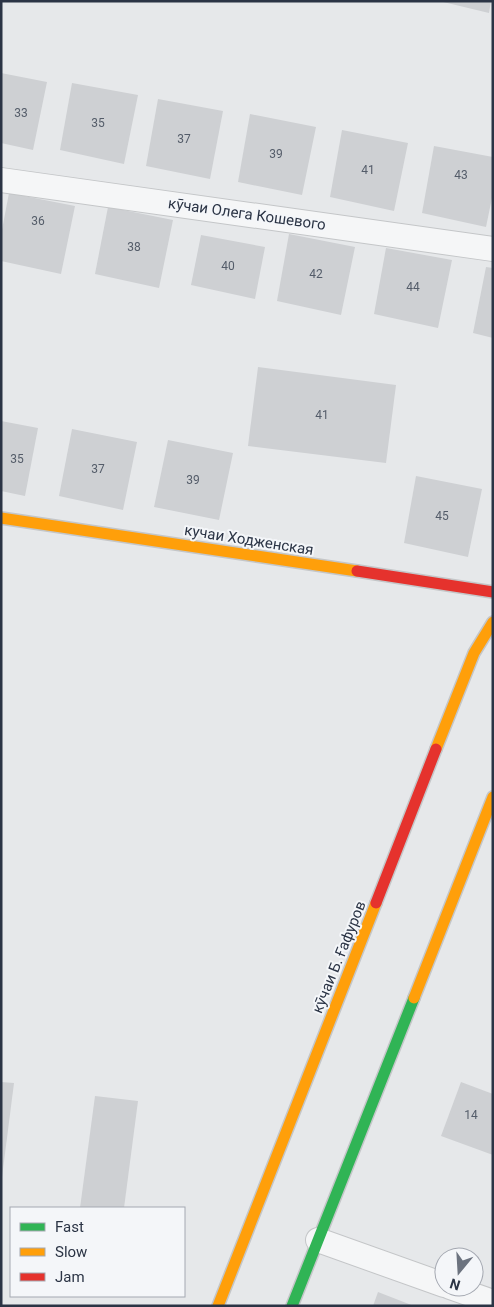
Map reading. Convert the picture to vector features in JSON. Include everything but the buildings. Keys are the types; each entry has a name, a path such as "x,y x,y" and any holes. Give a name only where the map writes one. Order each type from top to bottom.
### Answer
{"main road":[{"name":"кучаи Ходженская","path":"1,518 493,592"},
{"name":"кӯчаи Б. Ғафуров","path":"218,1306 474,653 493,622"},
{"path":"292,1306 493,797"}],"street":[{"name":"кӯчаи Олега Кошевого","path":"1,180 493,249"},
{"path":"318,1240 434,1281"},
{"path":"479,1297 493,1302"}],"traffic: fast":[{"path":"292,1306 414,998"}],"traffic: slow":[{"path":"1,518 357,571"},
{"path":"436,749 474,653 493,622"},
{"path":"414,998 493,797"},
{"path":"218,1306 376,903"}],"traffic: jam":[{"path":"357,571 493,592"},
{"path":"376,903 436,749"}]}
